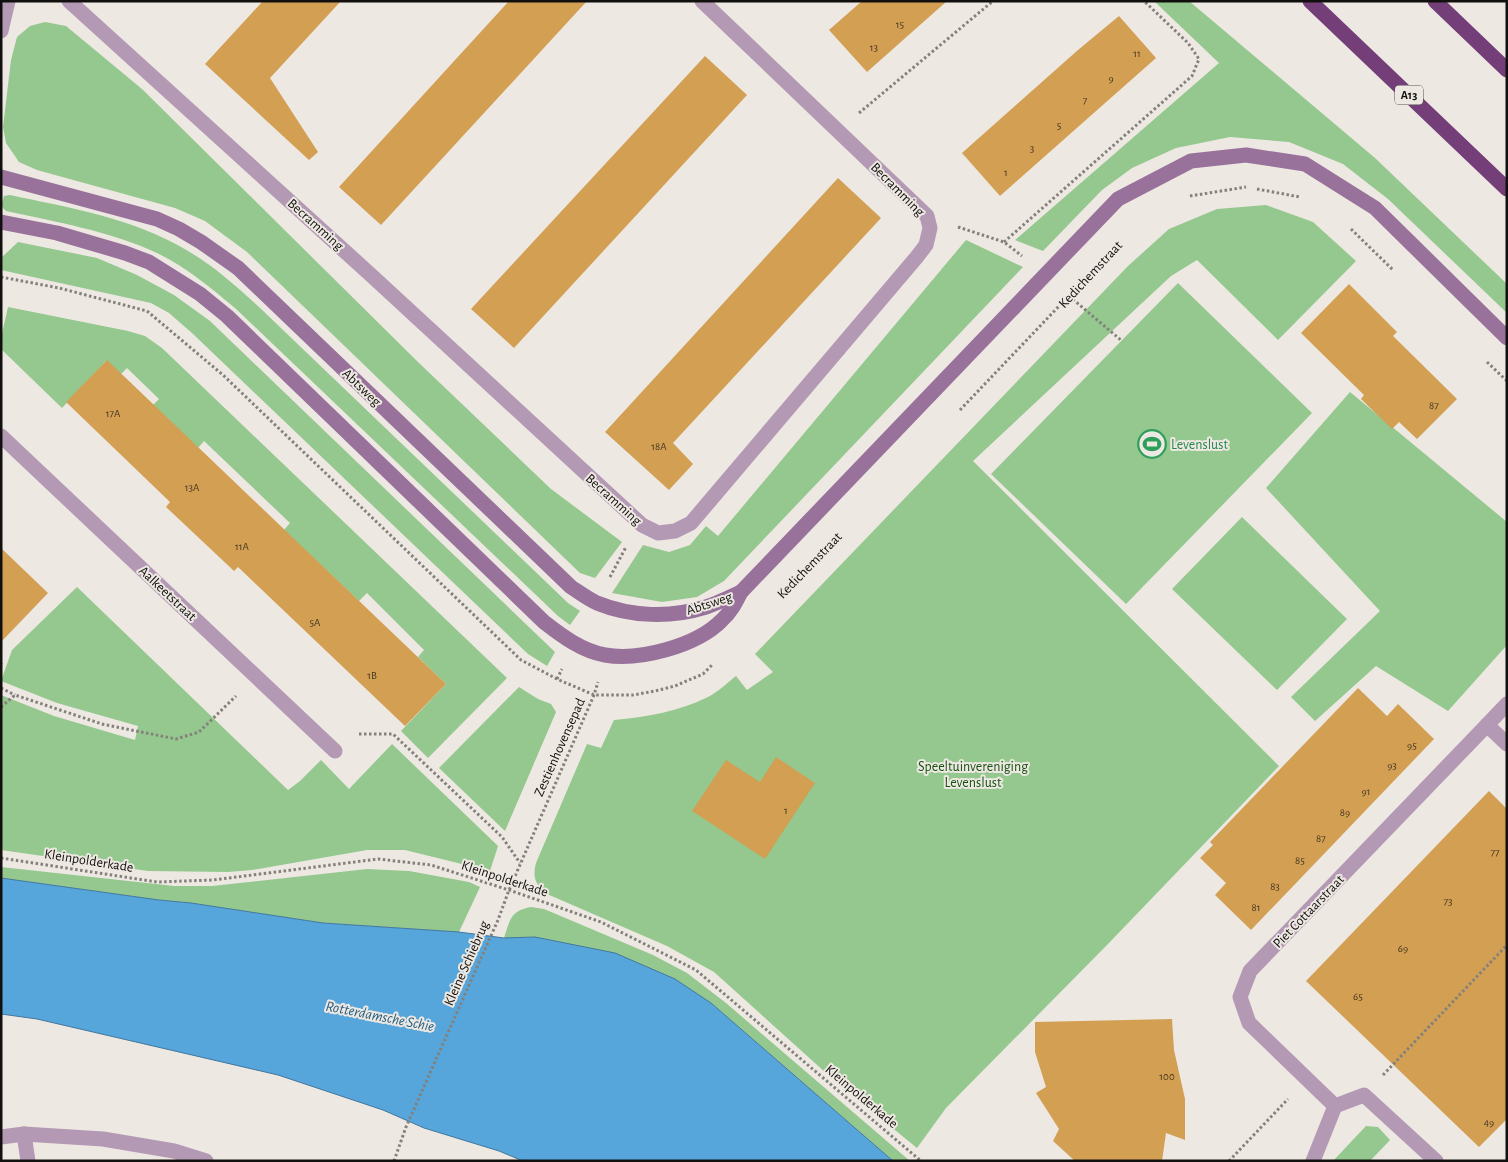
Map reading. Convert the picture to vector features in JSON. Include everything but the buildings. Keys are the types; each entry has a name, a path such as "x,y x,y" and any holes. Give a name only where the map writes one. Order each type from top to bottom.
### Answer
{"highway":[{"name":"A13","path":"1310,1 1507,189"},
{"path":"1435,1 1507,70"}],"street":[{"path":"1,31 8,1"},
{"name":"Becramming","path":"70,1 372,276 642,526 658,533 675,531 691,523 916,258 926,245 930,228 927,216 702,1"},
{"path":"741,592 1118,199 1191,160 1246,155 1305,164 1375,208 1507,338"},
{"name":"Abtsweg","path":"1,177 157,219 179,229 238,268 571,587 596,603 624,612 651,615 670,614 693,611 741,592"},
{"name":"Abtsweg","path":"1,222 56,233 149,262 200,294 234,323 544,622 581,647 606,656 662,652 704,634 721,622 733,608 741,592"},
{"name":"Aalkeetstraat","path":"1,436 335,751"},
{"name":"Piet Cottaarstraat","path":"1335,1106 1249,1023 1240,997 1250,971 1507,704"},
{"path":"1487,725 1507,744"},
{"path":"1313,1161 1335,1106 1364,1095 1436,1161"},
{"path":"24,1134 28,1161"},
{"path":"1,1137 24,1134 103,1140 174,1151 206,1161"}],"path":[{"path":"838,131 994,1"},
{"path":"1004,242 1192,76 1199,59 1188,43 1144,1"},
{"path":"1181,198 1247,186"},
{"path":"1256,188 1304,198"},
{"path":"927,216 1004,242 1046,274 1122,341"},
{"path":"1343,224 1351,229 1393,270"},
{"name":"Kedichemstraat","path":"959,411 1106,256"},
{"path":"1,277 59,288 147,312 222,375 521,660 557,680 594,695 633,695 676,686 703,674 717,660"},
{"path":"1486,360 1507,381"},
{"path":"596,603 629,542 642,526"},
{"name":"Zestienhovensepad","path":"509,890 594,695 606,656"},
{"path":"1,688 15,695 102,724 176,739 200,732 257,677"},
{"path":"1,707 15,695"},
{"path":"335,751 358,734 393,734 502,837 521,864"},
{"name":"Kleinpolderkade","path":"1,858 157,882 213,880 378,859 431,865 509,890 601,922 696,970 921,1161"},
{"name":"Kleine Schiebrug","path":"394,1161 406,1127 498,920 509,890"},
{"path":"1364,1095 1507,945"},
{"path":"1229,1161 1308,1079"}],"green space":[{"path":"1154,1 1189,1 1375,158 1507,284 1507,313 1388,199 1343,164 1289,142 1230,137 1176,148 1132,168 1102,190 1043,251 1015,240 1219,63"},
{"path":"45,22 66,26 142,89 419,363 551,489 622,542 595,578 580,573 247,252 205,221 175,208 37,170 19,162 6,143 3,127 11,60 17,37 30,26"},
{"path":"10,195 78,210 146,230 188,251 216,270 259,307 568,603 580,611 570,625 558,616 235,308 188,271 157,253 121,239 83,228 6,211 1,206 4,196"},
{"name":"Speeltuinvereniging Levenslust","path":"1266,205 1313,222 1356,261 1278,340 1197,260 1171,276 973,461 1279,766 1107,945 946,1108 917,1148 836,1082 714,972 667,946 547,894 536,881 534,873 536,863 587,744 601,748 614,720 650,715 685,706 712,695 736,676 747,690 773,672 755,654 1128,266 1169,229 1217,209"},
{"path":"966,240 1023,267 724,581 697,597 662,602 612,593 643,545 669,552 690,545 706,526 718,536"},
{"path":"18,242 97,258 137,275 174,295 210,321 555,652 547,666 528,654 169,313 151,303 1,270 1,258"},
{"name":"Levenslust","path":"1178,283 1312,413 1126,604 991,474"},
{"path":"8,307 128,331 145,336 162,348 507,678 428,758 401,731 446,684 418,657 424,650 367,593 359,601 284,530 290,523 204,441 198,448 153,405 159,399 127,368 121,374 106,361 62,408 1,349 1,338"},
{"path":"1350,392 1507,522 1507,645 1448,711 1376,666 1315,721 1291,697 1380,611 1266,488"},
{"path":"1242,517 1347,619 1277,690 1172,589"},
{"path":"77,587 288,790 321,760 349,789 392,744 498,846 490,871 405,850 367,850 252,870 228,872 148,871 1,850 1,695 54,716 135,740 138,726 57,703 1,681 12,650"},
{"path":"519,687 538,699 551,704 556,712 505,831 439,768"},
{"path":"1,867 174,886 212,886 367,869 409,871 469,882 480,887 459,932 323,923 191,903 1,878"},
{"path":"531,907 544,909 653,955 687,973 726,1003 910,1161 893,1161 711,1003 504,938 512,917 519,911"},
{"path":"1366,1126 1378,1127 1390,1140 1370,1161 1333,1161"}],"water":[{"name":"Rotterdamsche Schie","path":"1,878 191,903 323,923 459,932 504,938 535,937 615,953 675,979 711,1003 893,1161 523,1161 499,1151 424,1128 383,1110 278,1075 37,1019 1,1014"}],"place":[{"name":"Levenslust","path":"1152,444"}]}
